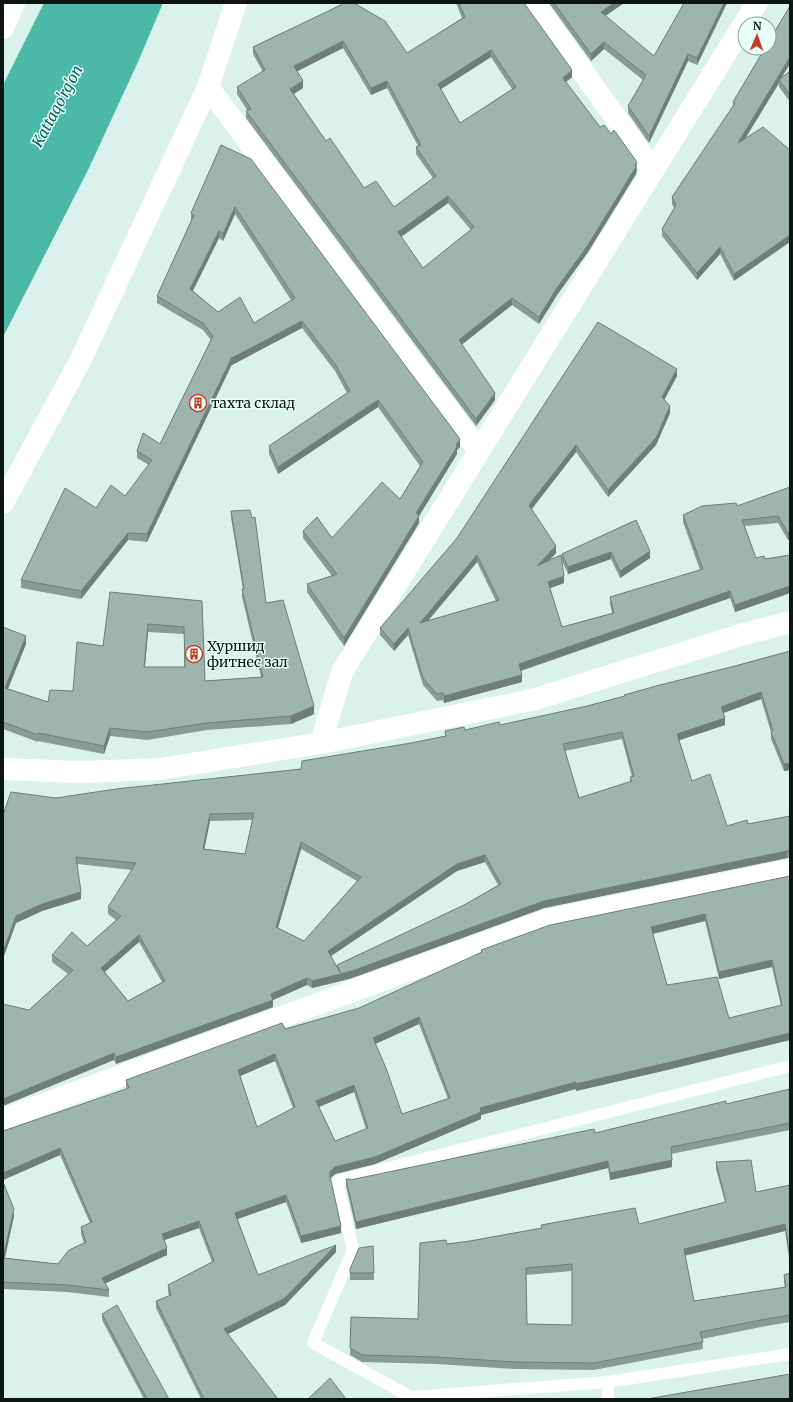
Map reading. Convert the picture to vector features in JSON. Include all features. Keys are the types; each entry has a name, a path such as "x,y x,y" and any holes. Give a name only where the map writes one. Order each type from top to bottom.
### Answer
{"street":[{"path":"3,28 14,3"},
{"path":"3,503 80,361 208,87 236,3"},
{"path":"534,3 653,170"},
{"path":"321,743 342,672 757,3"},
{"path":"208,87 479,451"},
{"path":"3,769 80,772 160,769 321,743 532,700 744,634 790,622"},
{"path":"3,1119 547,920 790,870"}],"lane":[{"path":"790,1066 337,1181 353,1250 313,1343 411,1398 608,1382 790,1354"},
{"path":"608,1382 608,1399"}],"water":[{"name":"Kattaqo'rg'on","path":"44,3 163,3 138,62 89,168 3,337 3,85"}],"building":[{"path":"345,3 354,3 385,21 407,53 465,17 459,3 524,3 572,70 563,78 600,127 604,125 611,134 614,130 637,162 636,167 588,245 557,288 539,317 512,298 459,340 495,393 476,419 246,111 251,109 237,87 265,70 253,47","holes":["343,41 371,88 387,81 421,145 416,147 436,176 394,207 376,181 364,188 330,138 326,141 290,89 303,81 294,66","491,50 516,87 460,123 438,84","448,196 474,227 423,268 398,232"]},
{"path":"554,3 614,3 601,12 654,56 684,3 724,3 697,58 688,54 649,136 628,106 646,75 604,42 591,54"},
{"path":"790,6 790,57 738,143 763,127 790,150 790,235 734,274 720,247 697,273 662,229 676,205 672,197 735,103 733,102 760,56 777,56 777,28"},
{"path":"790,71 790,95 779,80"},
{"path":"221,145 251,159 460,439 456,445 457,447 416,513 419,516 344,638 307,584 337,574 303,531 317,517 332,538 382,482 400,499 423,462 378,400 278,467 269,446 350,391 335,364 302,321 232,357 147,534 128,533 81,591 21,580 65,488 96,508 111,485 125,496 152,460 137,451 143,433 160,444 213,336 203,323 157,296 194,215 191,213","holes":["235,207 295,298 254,323 240,297 218,312 190,289 219,231 223,234"]},
{"path":"598,322 677,369 662,397 670,406 656,438 608,490 576,445 529,505 556,546 537,566 561,555 564,576 548,582 562,627 614,613 610,597 703,569 683,515 702,506 736,503 737,506 790,487 790,533 788,533 778,516 742,520 756,558 764,556 765,559 790,555 790,586 735,605 730,591 519,664 522,675 444,696 443,693 437,694 423,678 408,628 394,644 380,628 457,538","holes":["477,555 499,600 420,623"]},
{"path":"250,510 252,518 255,517 266,603 283,600 314,706 291,716 207,723 147,732 110,728 104,746 38,733 38,735 3,722 3,627 26,636 5,688 48,702 50,690 73,691 77,642 103,646 110,592 202,601 205,681 263,677 242,589 244,589 231,511","holes":["148,624 184,627 185,667 144,667"]},
{"path":"636,520 650,551 620,571 611,552 568,567 562,554"},
{"path":"790,651 790,763 784,764 771,732 773,731 761,692 721,707 725,718 677,734 692,781 710,774 727,826 747,820 748,824 790,816 790,851 544,901 341,974 312,981 307,978 271,994 273,1000 116,1057 114,1053 3,1099 3,1004 29,1010 73,970 52,955 72,932 87,946 121,916 108,907 136,863 76,857 81,892 42,904 16,916 3,952 3,815 11,792 56,798 116,789 301,769 302,761 411,743 446,736 445,731 464,727 465,730 499,722 500,725 587,706 656,686","holes":["622,732 634,776 630,777 632,781 579,798 563,744","254,813 245,854 203,849 210,814","301,842 361,877 304,941 276,927","485,855 501,884 464,905 337,965 341,974 328,951 457,864","139,935 165,981 128,1001 101,968"]},
{"path":"790,876 790,1033 576,1084 576,1082 480,1108 481,1112 375,1157 335,1167 330,1172 330,1176 341,1226 301,1236 286,1195 235,1213 258,1275 336,1245 285,1298 224,1329 278,1399 204,1399 156,1301 171,1295 168,1285 214,1261 199,1221 162,1234 167,1248 102,1278 109,1290 67,1285 3,1282 3,1258 58,1264 69,1250 86,1242 81,1227 92,1222 60,1148 3,1173 3,1131 129,1088 126,1080 282,1023 285,1029 359,1008 482,952 481,950 550,925","holes":["705,914 719,972 772,960 782,1005 729,1018 717,977 667,985 651,927","419,1017 450,1098 402,1114 386,1068 373,1038","275,1054 295,1107 257,1127 238,1070","354,1085 368,1128 335,1141 316,1101"]},
{"path":"790,1089 790,1123 671,1147 672,1160 610,1173 608,1161 356,1222 346,1179 350,1180 594,1129 595,1133 726,1101 726,1104"},
{"path":"751,1160 756,1192 790,1185 790,1257 785,1224 684,1249 694,1301 786,1287 784,1275 790,1273 790,1315 700,1332 703,1342 594,1363 514,1362 437,1357 362,1355 350,1348 351,1317 418,1319 420,1243 446,1240 447,1244 470,1241 542,1228 541,1225 635,1208 639,1224 726,1202 716,1162","holes":["572,1264 572,1325 527,1324 526,1268"]},
{"path":"3,1182 14,1209 3,1258"},
{"path":"373,1246 374,1273 350,1273 350,1269 359,1248"},
{"path":"117,1305 169,1399 147,1399 102,1314"},
{"path":"790,1374 790,1399 647,1399"},
{"path":"330,1378 346,1399 308,1399"}],"place":[{"name":"тахта склад","path":"198,403"},
{"name":"Хуршид фитнес зал","path":"194,654"}]}
